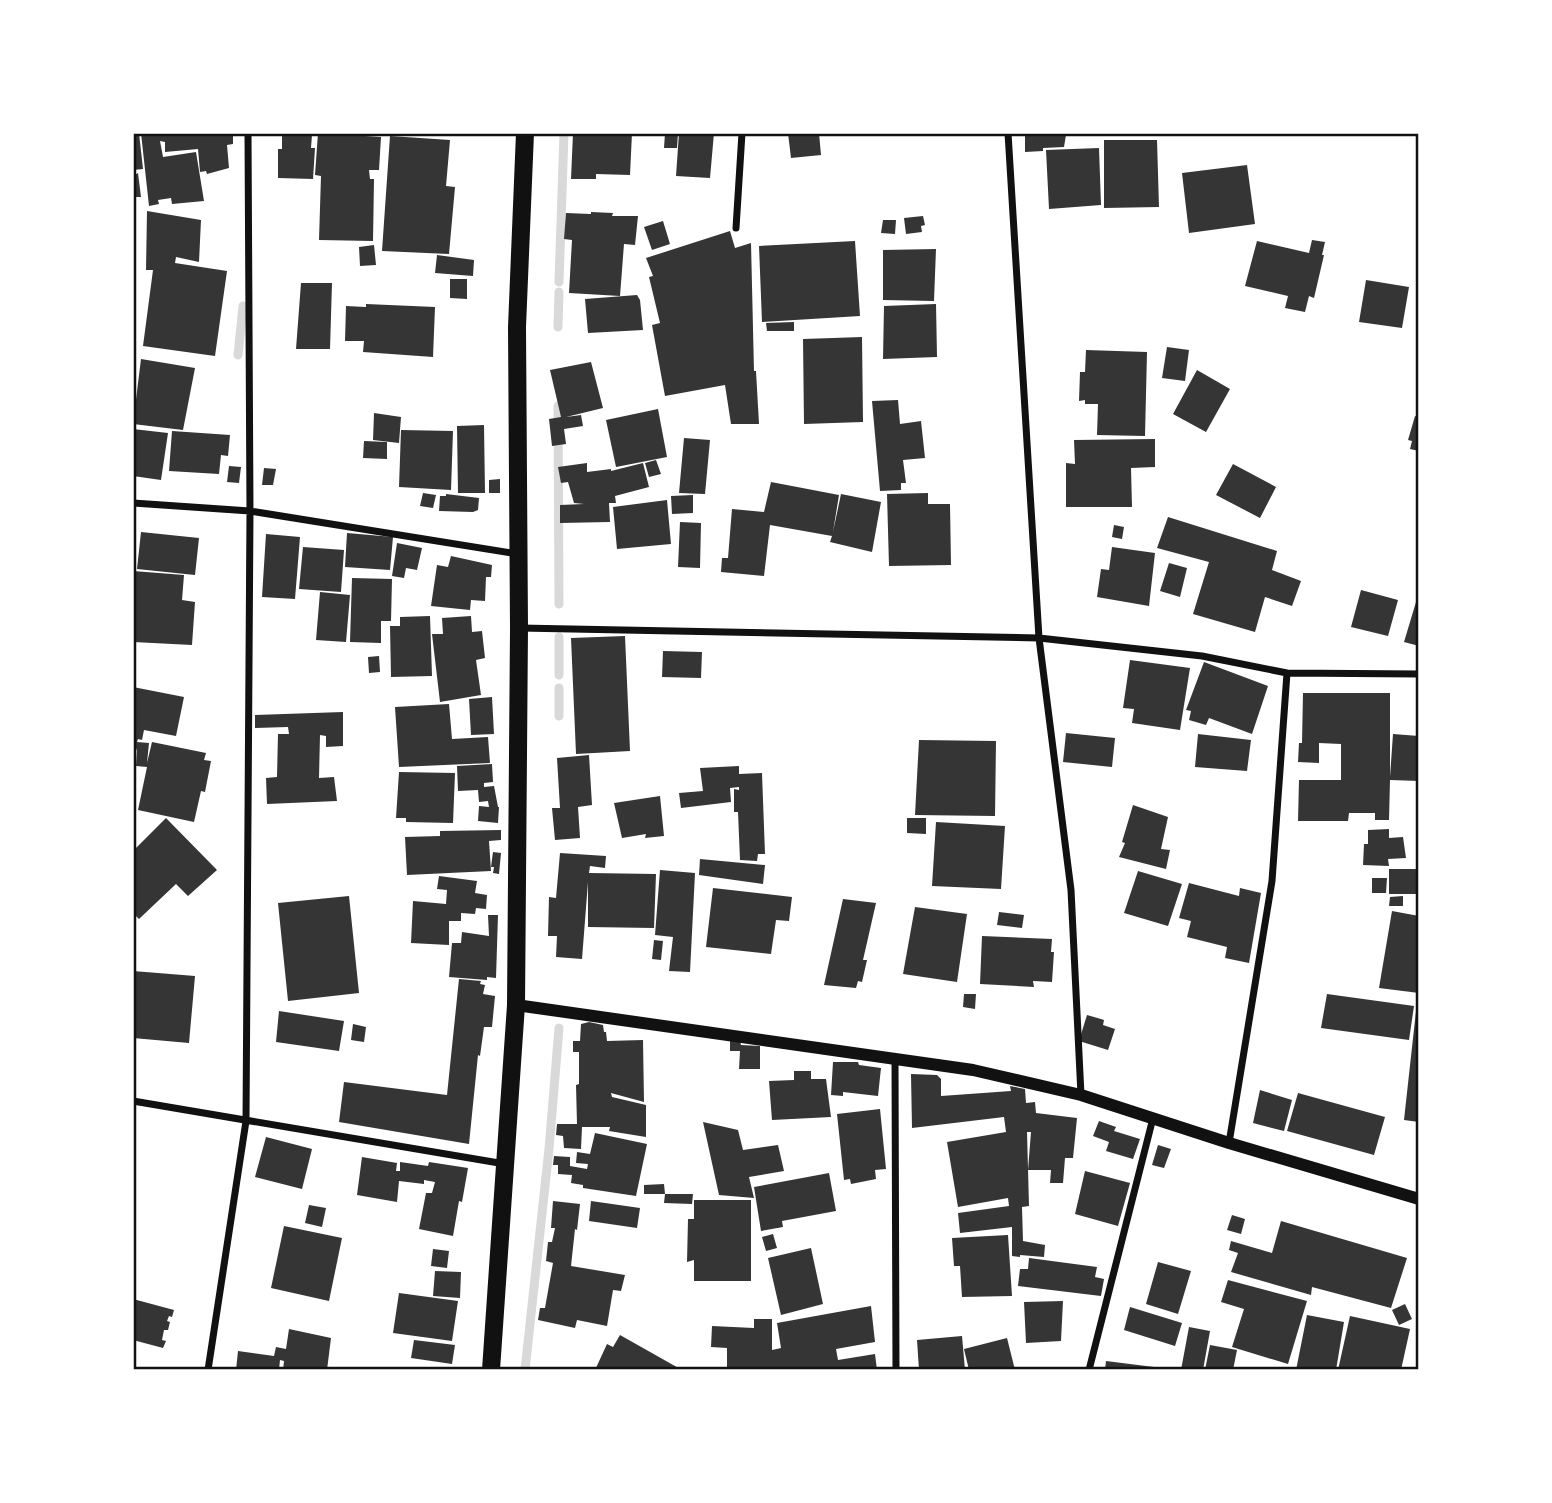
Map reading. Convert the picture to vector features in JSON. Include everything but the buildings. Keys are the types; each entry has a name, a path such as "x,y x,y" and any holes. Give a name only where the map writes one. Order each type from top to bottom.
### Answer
{"main road":[{"path":"491,1370 516,1005 519,628 517,327 525,133"}],"street":[{"path":"208,1370 246,1121 250,511 248,133"},
{"path":"736,228 743,133"},
{"path":"1008,133 1039,638 1071,890 1081,1096"},
{"path":"133,503 250,511 519,554"},
{"path":"519,628 1039,638 1202,656 1287,673 1419,674"},
{"path":"1229,1143 1272,881 1287,673"},
{"path":"516,1005 973,1070 1081,1096 1419,1199"},
{"path":"895,1058 896,1370"},
{"path":"133,1101 506,1164"},
{"path":"1089,1370 1153,1118"}],"waterway":[{"path":"559,282 564,133"},
{"path":"558,327 559,292"},
{"path":"238,355 243,306"},
{"path":"558,406 559,604"},
{"path":"559,637 559,675"},
{"path":"559,688 559,716"},
{"path":"525,1370 559,1028"}]}
